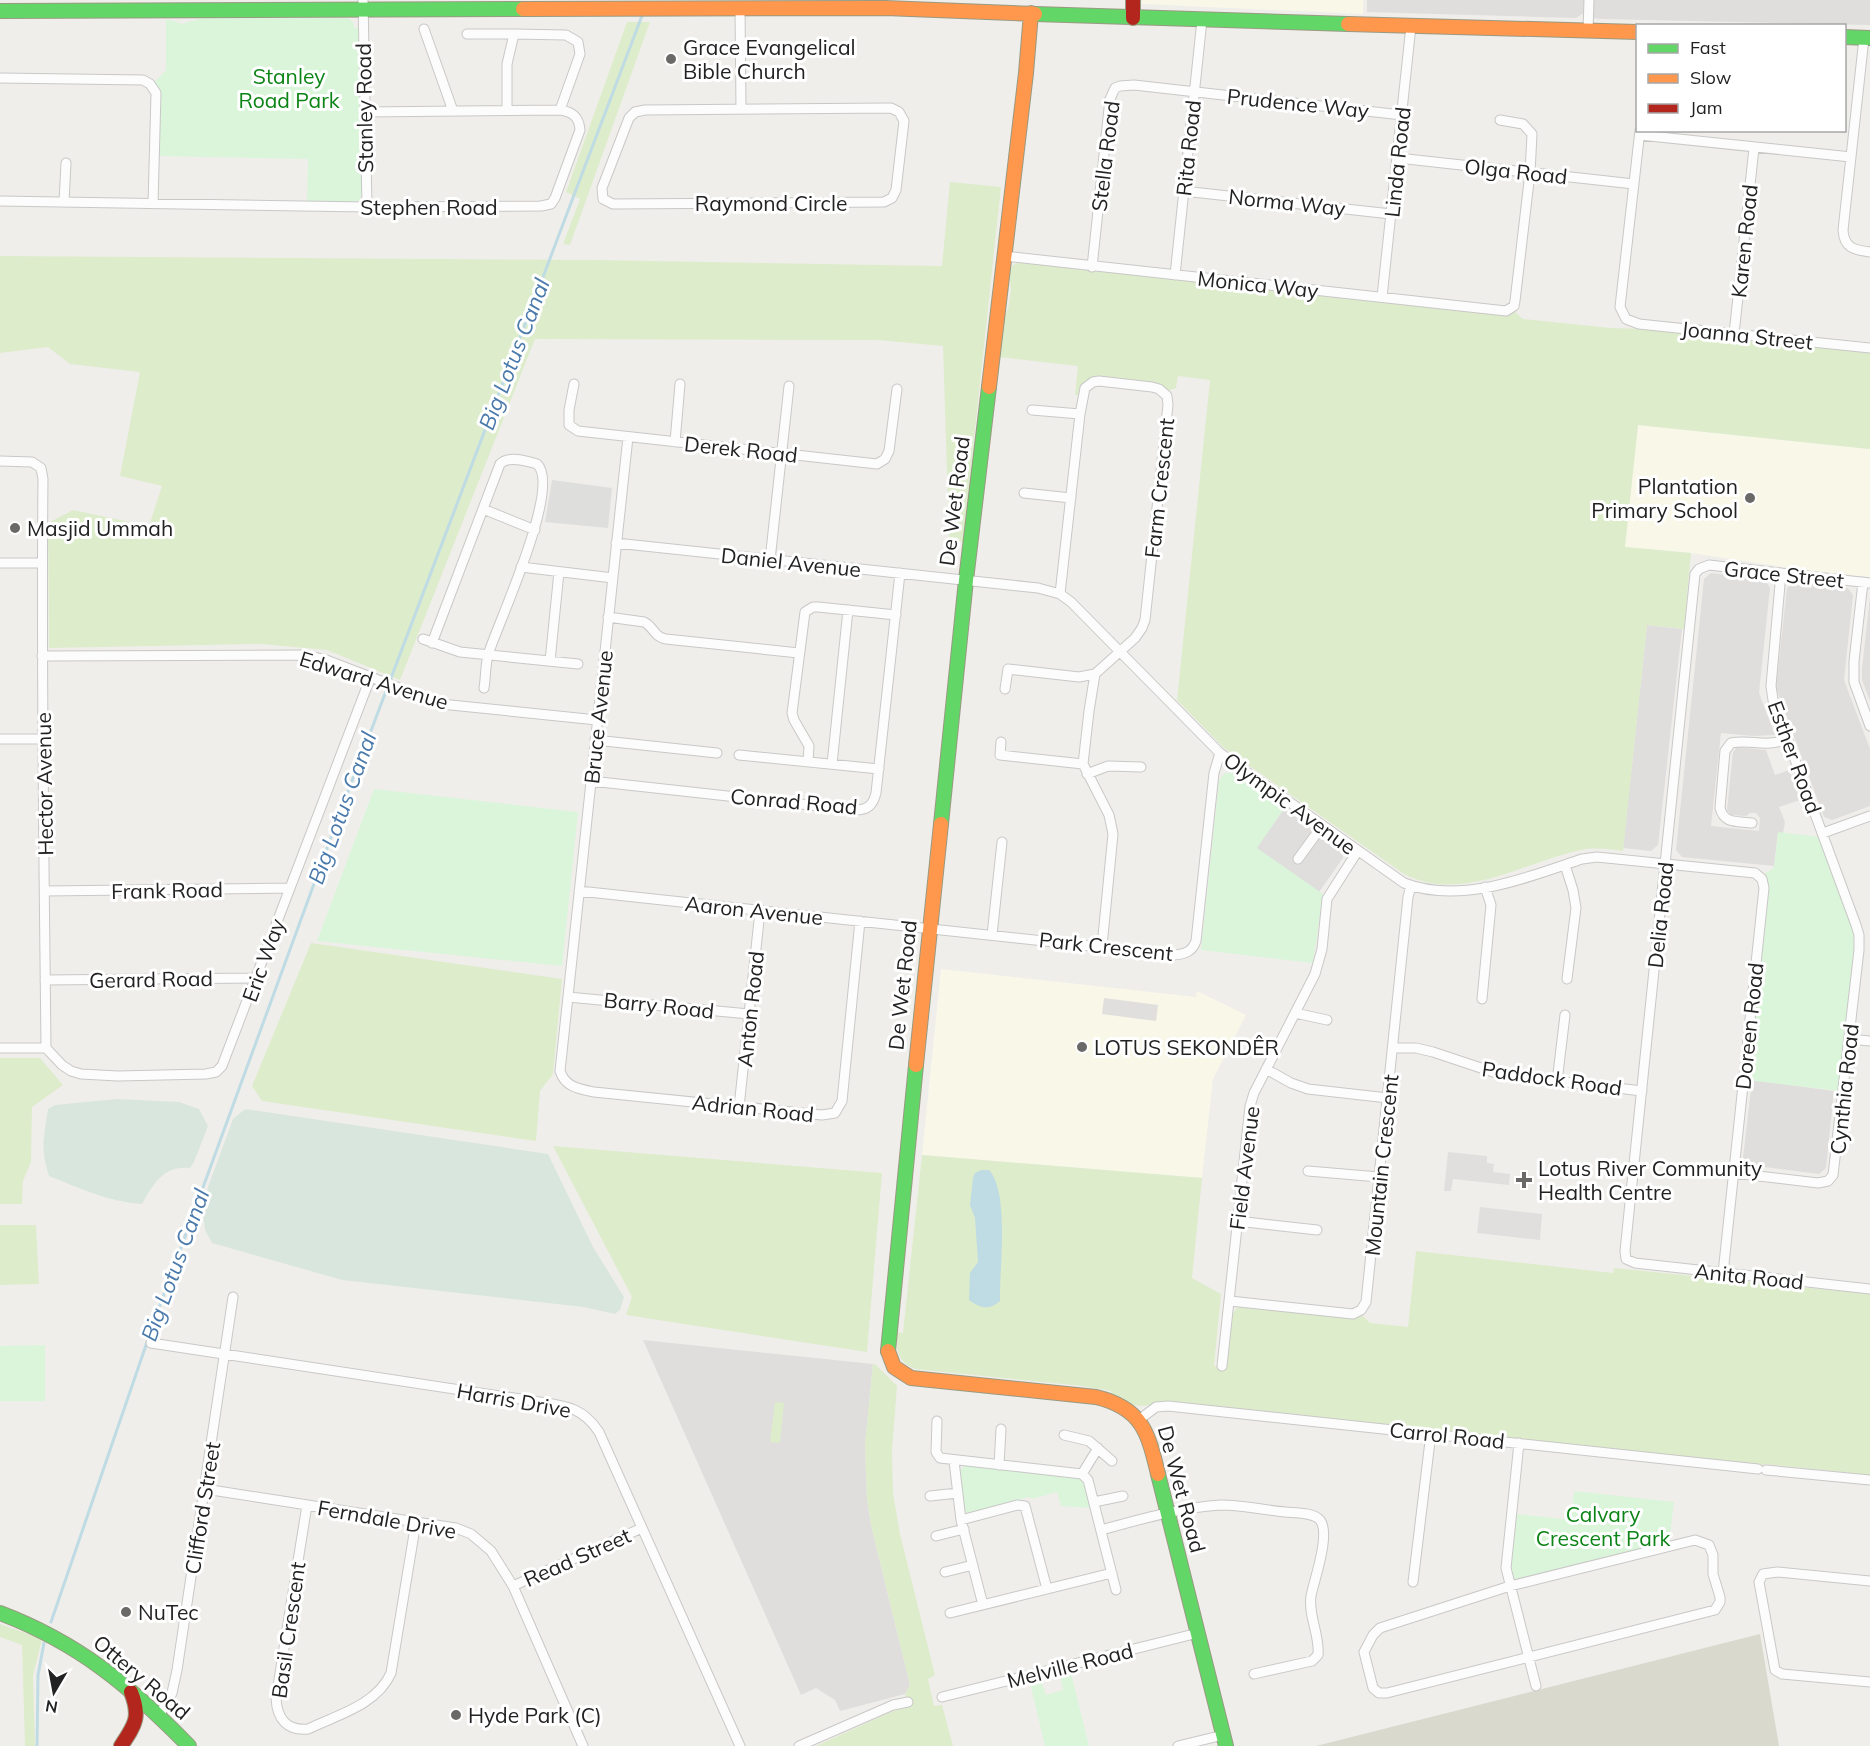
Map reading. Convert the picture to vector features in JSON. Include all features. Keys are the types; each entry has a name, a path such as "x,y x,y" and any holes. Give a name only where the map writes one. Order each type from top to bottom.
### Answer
{"street":[{"path":"1133,0 1133,18"},
{"path":"1588,0 1588,31"},
{"path":"0,11 363,5 635,9 885,8 1133,18 1636,32"},
{"name":"Stanley Road","path":"363,5 367,207"},
{"path":"740,8 741,109"},
{"name":"De Wet Road","path":"1031,13 966,580 886,1341 889,1362 903,1375 920,1379 1104,1399 1122,1405 1140,1419 1150,1440 1225,1740"},
{"name":"Rita Road","path":"1175,275 1202,20"},
{"name":"Linda Road","path":"1383,297 1411,26"},
{"path":"424,29 453,111"},
{"path":"365,112 560,110 580,54 578,42 574,38 566,35 467,34"},
{"path":"507,110 507,64 514,34"},
{"path":"1846,37 1867,38 1843,238 1851,249 1870,252"},
{"path":"0,78 143,80 150,84 156,93 153,204"},
{"name":"Stella Road","path":"1092,267 1112,93 1115,88 1125,85 1194,92"},
{"name":"Prudence Way","path":"1194,92 1402,115"},
{"name":"Raymond Circle","path":"891,108 899,112 904,121 896,190 892,198 884,202 613,204 603,199 602,188 630,118 635,112 741,109 891,108"},
{"name":"Stephen Road","path":"0,201 508,208 551,204 580,130 579,122 574,114 560,110"},
{"path":"1500,120 1523,124 1532,134 1530,173"},
{"path":"1634,184 1640,133 1755,148 1851,157"},
{"name":"Karen Road","path":"1734,334 1755,148"},
{"name":"Olga Road","path":"1398,158 1634,184"},
{"path":"64,202 66,163"},
{"name":"Monica Way","path":"1004,256 1506,311 1515,301 1530,173"},
{"name":"Joanna Street","path":"1634,184 1620,307 1626,319 1639,324 1870,348"},
{"name":"Norma Way","path":"1183,191 1391,214"},
{"name":"Farm Crescent","path":"1060,594 1080,414 1085,388 1093,382 1159,389 1167,396 1167,415 1145,620 1135,638 1121,651"},
{"name":"Derek Road","path":"574,384 569,425 583,432 871,464 881,462 889,451 897,389"},
{"path":"675,442 680,384"},
{"path":"770,560 789,386"},
{"path":"1032,410 1080,414"},
{"name":"Bruce Avenue","path":"568,997 628,436"},
{"path":"484,688 488,655 539,516 544,474 540,466 535,463 510,459 502,462 428,641 453,651 488,655 578,664"},
{"name":"Hector Avenue","path":"0,461 32,462 41,468 43,479 42,656 46,1048"},
{"path":"1024,493 1071,498"},
{"path":"483,508 535,530"},
{"name":"Daniel Avenue","path":"616,543 966,580"},
{"path":"0,563 42,563"},
{"name":"Grace Street","path":"1699,569 1709,566 1866,583"},
{"path":"521,567 613,578"},
{"name":"Delia Road","path":"1628,1261 1625,1251 1627,1227 1694,581 1699,569"},
{"path":"550,661 559,572"},
{"name":"Conrad Road","path":"591,781 861,810 871,806 879,769 900,573"},
{"name":"Esther Road","path":"1781,573 1771,686 1773,700 1859,935"},
{"name":"Olympic Avenue","path":"966,580 1038,588 1060,594 1121,651 1220,753 1357,852 1404,883 1457,892 1485,887 1582,859 1597,857 1665,863"},
{"path":"1866,583 1854,682 1870,726"},
{"path":"808,762 809,746 792,713 804,618 808,609 818,607 896,615"},
{"path":"832,764 848,610"},
{"path":"608,616 644,622 657,636 666,639 799,653"},
{"path":"1005,689 1008,669 1079,676 1095,674 1121,651"},
{"name":"Edward Avenue","path":"42,656 306,654 441,704 597,720"},
{"path":"1095,674 1083,764 1109,815 1113,834 1102,946"},
{"name":"Eric Way","path":"46,1048 62,1065 81,1074 118,1076 211,1074 220,1069 225,1063 370,676"},
{"path":"0,739 44,739"},
{"path":"1752,823 1726,820 1722,817 1720,808 1725,751 1731,743 1739,741 1769,744 1787,739"},
{"path":"595,740 717,753"},
{"path":"1001,742 1000,755 1083,764"},
{"name":"Park Crescent","path":"929,928 1174,955 1185,954 1194,945 1214,773 1220,753"},
{"path":"739,755 879,769"},
{"path":"1087,774 1108,766 1141,767"},
{"path":"1823,833 1870,816"},
{"path":"1298,859 1322,825"},
{"path":"992,935 1002,842"},
{"name":"Field Avenue","path":"1222,1366 1250,1106 1320,961 1328,899 1357,852"},
{"name":"Doreen Road","path":"1665,863 1749,872 1759,876 1763,882 1723,1273"},
{"path":"1565,865 1576,908 1567,979"},
{"name":"Mountain Crescent","path":"1230,1301 1346,1314 1353,1314 1361,1310 1366,1302 1408,897 1412,886"},
{"path":"1482,999 1491,905 1485,887"},
{"name":"Frank Road","path":"45,891 290,888"},
{"name":"Aaron Avenue","path":"579,891 929,928"},
{"name":"Anton Road","path":"739,1107 760,910"},
{"name":"Adrian Road","path":"568,997 560,1071 570,1086 594,1092 739,1107 822,1115 835,1113 840,1107 860,921"},
{"path":"1859,935 1870,936"},
{"name":"Cynthia Road","path":"1733,1173 1824,1183 1831,1179 1835,1172 1859,935"},
{"name":"Gerard Road","path":"45,980 256,978"},
{"name":"Barry Road","path":"568,997 749,1014"},
{"path":"1295,1013 1327,1020"},
{"path":"1557,1082 1565,1015"},
{"path":"1849,1039 1870,1041"},
{"path":"0,1048 46,1048"},
{"name":"Paddock Road","path":"1393,1048 1416,1048 1433,1052 1499,1074 1642,1091"},
{"path":"1266,1069 1291,1083 1308,1089 1388,1098"},
{"path":"1308,1171 1379,1177"},
{"path":"1237,1221 1317,1230"},
{"name":"Anita Road","path":"1628,1261 1870,1289"},
{"name":"Clifford Street","path":"159,1716 172,1693 233,1297"},
{"name":"Harris Drive","path":"151,1342 571,1408 589,1419 599,1432 740,1746"},
{"name":"Carrol Road","path":"1140,1419 1156,1407 1168,1406 1870,1480"},
{"path":"937,1421 937,1456 954,1461 1082,1474 1088,1480 1116,1590"},
{"path":"999,1465 1001,1429"},
{"path":"1413,1581 1431,1433"},
{"path":"1064,1435 1084,1439 1112,1461"},
{"path":"1519,1443 1506,1568 1536,1686"},
{"path":"1082,1474 1098,1448"},
{"path":"954,1461 962,1524 983,1605"},
{"name":"Ferndale Drive","path":"205,1488 456,1528 471,1534 491,1551 513,1586 583,1746"},
{"path":"930,1496 958,1493"},
{"path":"1094,1502 1123,1496"},
{"name":"Basil Crescent","path":"307,1505 276,1698 276,1708 284,1723 299,1730 308,1729 368,1701 387,1683 391,1673 416,1522"},
{"path":"936,1536 962,1524 1017,1505 1025,1506 1047,1589"},
{"path":"1101,1530 1169,1514 1229,1506 1313,1516 1319,1519 1322,1523 1323,1536 1311,1598 1312,1624 1318,1654 1314,1659 1254,1674"},
{"name":"Read Street","path":"513,1586 642,1528"},
{"path":"1695,1540 1709,1545 1713,1555 1713,1574 1720,1597 1720,1602 1714,1610 1528,1656 1383,1694 1376,1692 1373,1688 1364,1648 1380,1628 1510,1586 1695,1540"},
{"path":"945,1572 973,1565"},
{"path":"1870,1581 1777,1572 1763,1574 1759,1587 1775,1670 1782,1674 1870,1682"},
{"path":"950,1613 1112,1573"},
{"name":"Ottery Road","path":"0,1613 46,1632 93,1659 129,1688 189,1746"},
{"name":"Melville Road","path":"942,1696 1198,1633"},
{"path":"121,1746 136,1724 138,1714 138,1707 129,1688"},
{"path":"799,1746 893,1705 908,1702"},
{"path":"1178,1746 1225,1740"}],"shaded area":[{"path":"1142,0 1363,0 1363,14 1142,4"},
{"path":"1367,0 1584,0 1584,13 1576,18 1367,12"},
{"path":"1592,0 1870,0 1870,25 1592,18"},
{"name":"Plantation Primary School","path":"1638,425 1870,449 1870,577 1803,570 1691,553 1624,547"},
{"path":"552,480 612,488 608,528 545,522"},
{"path":"1711,573 1765,580 1770,588 1759,693 1775,735 1721,733 1711,826 1759,831 1760,818 1756,813 1746,816 1731,815 1727,810 1733,752 1737,747 1766,750 1775,775 1789,770 1800,800 1779,807 1785,822 1783,833 1778,833 1774,866 1682,857 1676,850 1704,579"},
{"path":"1794,582 1848,588 1853,595 1844,680 1870,749 1870,806 1832,820 1824,817 1776,688 1787,588"},
{"path":"1870,597 1870,701 1862,680 1862,669"},
{"path":"1647,625 1682,629 1658,845 1651,851 1623,848"},
{"path":"1284,809 1342,849 1343,858 1319,892 1256,848"},
{"name":"LOTUS SEKONDÊR","path":"941,969 1196,997 1197,991 1246,1015 1213,1079 1202,1178 922,1155"},
{"path":"1104,998 1158,1005 1156,1021 1102,1014"},
{"path":"1752,1080 1834,1091 1826,1168 1819,1174 1749,1165 1743,1158"},
{"path":"117,1099 179,1102 199,1109 208,1126 190,1168 173,1170 160,1177 142,1204 106,1197 49,1176 44,1158 48,1109 55,1105"},
{"path":"245,1109 548,1154 593,1247 624,1297 620,1310 615,1314 583,1307 342,1280 212,1243 205,1230 203,1215 208,1187 233,1119"},
{"path":"1448,1152 1487,1156 1487,1163 1494,1164 1493,1172 1510,1174 1509,1185 1453,1179 1451,1191 1444,1191"},
{"path":"1480,1207 1542,1214 1540,1240 1477,1233"},
{"path":"643,1340 873,1364 865,1445 867,1498 871,1525 910,1685 905,1694 840,1711 835,1700 816,1688 801,1695"},
{"path":"1760,1634 1779,1746 1316,1746"}],"green space":[{"name":"Stanley Road Park","path":"202,18 348,18 353,22 354,28 358,28 362,192 360,200 354,203 307,202 308,159 158,156 158,88 155,82 166,70 166,19 182,24"},
{"path":"627,22 650,22 570,245 563,244 580,199 566,192"},
{"path":"950,182 1001,187 963,542 949,539 943,346 877,340 535,339 400,680 327,650 261,644 49,648 48,523 73,510 149,526 162,486 120,476 140,372 70,364 48,347 0,353 0,256 596,260 942,266"},
{"path":"1020,262 1513,310 1523,319 1610,328 1647,329 1870,353 1870,449 1638,425 1625,547 1691,553 1684,629 1647,625 1623,851 1597,848 1581,850 1470,883 1448,885 1426,882 1404,874 1224,748 1177,700 1210,380 1178,376 1176,388 1167,391 1157,383 1097,377 1085,382 1078,395 1075,395 1078,366 998,357 1003,318 1008,309 1011,290 1009,272 1013,265"},
{"path":"1235,772 1285,807 1257,848 1323,894 1313,963 1201,950 1219,780 1225,773"},
{"path":"374,789 578,812 562,966 317,941"},
{"path":"1778,832 1820,837 1853,925 1856,940 1840,1091 1747,1080 1767,887 1764,874 1774,868"},
{"path":"311,943 562,979 553,1074 540,1091 536,1141 262,1101 252,1086"},
{"path":"0,1058 40,1058 63,1085 32,1107 31,1162 23,1181 22,1204 0,1204"},
{"path":"553,1146 882,1173 867,1352 626,1315 632,1297"},
{"path":"922,1155 1202,1178 1192,1278 1221,1294 1214,1366 1225,1368 1232,1314 1241,1306 1361,1314 1370,1323 1408,1327 1416,1251 1613,1273 1614,1268 1870,1294 1870,1475 1539,1443 1533,1440 1163,1401 1141,1406 1111,1394 1111,1391 1082,1386 915,1369 904,1362 899,1354 897,1332 903,1333"},
{"path":"0,1225 36,1225 39,1284 0,1285"},
{"path":"45,1345 45,1401 0,1401 0,1346"},
{"path":"873,1364 897,1386 892,1451 893,1493 900,1534 935,1675 928,1679 934,1706 942,1705 953,1746 816,1746 893,1711 909,1707 905,1694 910,1685 871,1525 867,1498 865,1445"},
{"path":"775,1402 784,1403 780,1443 770,1442"},
{"path":"967,1465 1079,1476 1085,1482 1092,1508 1061,1506 1057,1492 1032,1499 1029,1497 1018,1502 968,1514 964,1511 959,1473"},
{"name":"Calvary Crescent Park","path":"1574,1491 1674,1502 1669,1543 1516,1579 1512,1575 1511,1567 1517,1514 1571,1520"},
{"path":"0,1624 42,1639 33,1676 35,1746 25,1746 22,1645 0,1637"},
{"path":"1071,1673 1089,1746 1045,1746 1030,1683 1041,1680 1046,1695 1063,1690 1060,1675"}],"water":[{"path":"989,1170 995,1181 999,1196 1002,1232 1000,1301 988,1307 977,1305 969,1300 970,1273 978,1262 975,1218 970,1205 973,1178 975,1173"}],"waterway":[{"name":"Big Lotus Canal","path":"51,1622 156,1316 341,810 643,13"},
{"name":"Big Lotus Canal","path":"37,1746 38,1675 44,1643"}],"traffic: fast":[{"path":"0,11 523,9"},
{"path":"1035,14 1348,24"},
{"path":"1846,37 1870,38"},
{"path":"941,824 989,387"},
{"path":"888,1351 916,1065"},
{"path":"1158,1474 1226,1746"},
{"path":"0,1613 55,1638 102,1668 146,1704 189,1746"}],"traffic: slow":[{"path":"523,9 885,8 1035,14"},
{"path":"989,387 1031,13"},
{"path":"1348,24 1636,32"},
{"path":"916,1065 941,824"},
{"path":"888,1351 894,1367 911,1378 1096,1397 1111,1402 1124,1408 1140,1424 1151,1446 1158,1474"}],"traffic: jam":[{"path":"1133,0 1133,18"},
{"path":"121,1746 130,1732 136,1715 131,1692"}],"place":[{"name":"Grace Evangelical Bible Church","path":"671,59"},
{"name":"Plantation Primary School","path":"1750,498"},
{"name":"Masjid Ummah","path":"15,528"},
{"name":"LOTUS SEKONDÊR","path":"1082,1047"},
{"name":"Lotus River Community Health Centre","path":"1524,1180"},
{"name":"NuTec","path":"126,1612"},
{"name":"Hyde Park (C)","path":"456,1715"}]}
